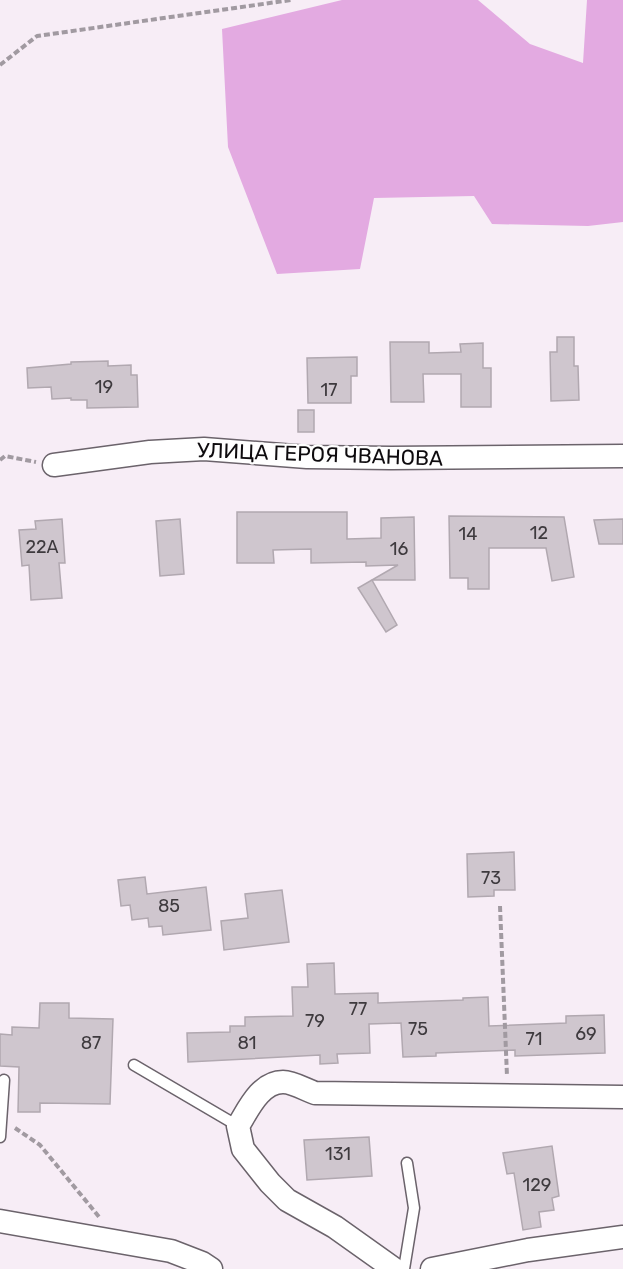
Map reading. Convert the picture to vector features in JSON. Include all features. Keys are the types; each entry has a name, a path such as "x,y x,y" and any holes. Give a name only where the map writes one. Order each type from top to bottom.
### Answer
{"street":[{"name":"УЛИЦА ГЕРОЯ ЧВАНОВА","path":"54,465 150,452 204,449 307,457 623,456"},
{"path":"394,1269 335,1227 287,1200 243,1149 238,1126 254,1099 267,1087 284,1082 315,1094 623,1097"},
{"path":"0,1221 171,1251 211,1269"},
{"path":"432,1269 528,1250 623,1237"}],"lane":[{"path":"134,1065 238,1126"},
{"path":"0,1137 4,1080"},
{"path":"404,1269 414,1208 407,1163"}],"path":[{"path":"0,65 37,36 291,0"},
{"path":"0,460 3,455 54,465"},
{"path":"500,906 508,1096"},
{"path":"1,1120 40,1145 119,1241"}],"shaded area":[{"path":"342,0 478,0 530,44 583,63 587,0 623,0 623,222 588,226 492,224 474,196 374,198 360,269 277,274 228,147 222,29"}],"building":[{"path":"557,337 574,337 574,366 578,366 579,400 551,401 550,352 557,352"},
{"path":"390,342 429,342 429,353 461,352 460,344 483,343 483,368 491,368 491,407 461,407 461,374 423,374 424,402 391,402"},
{"path":"357,357 357,376 351,376 351,403 308,403 307,358"},
{"path":"108,361 108,366 131,365 131,375 137,375 138,407 87,408 87,400 52,399 51,387 28,388 27,368 71,364 71,362"},
{"path":"298,410 314,410 314,432 298,432"},
{"path":"237,512 347,512 347,539 381,538 381,518 414,517 415,580 372,580 397,625 386,632 358,588 398,565 366,566 366,562 311,563 311,549 273,550 274,563 237,563"},
{"path":"449,516 564,517 574,577 552,581 546,548 489,548 489,589 468,589 468,578 450,578"},
{"path":"62,519 65,563 59,563 62,598 31,600 29,565 22,566 19,530 36,529 35,521"},
{"path":"180,519 184,574 160,576 156,521"},
{"path":"623,519 623,544 599,544 594,520"},
{"path":"514,852 515,890 494,890 494,896 468,897 467,854"},
{"path":"145,877 147,894 206,887 211,930 163,935 162,926 149,927 148,918 132,920 130,905 121,906 118,880"},
{"path":"282,890 289,942 224,950 221,921 248,918 245,894"},
{"path":"334,963 335,994 378,993 378,1003 488,997 489,1026 566,1023 566,1016 604,1015 605,1053 515,1056 515,1050 436,1053 436,1056 403,1057 401,1023 369,1024 370,1053 337,1054 338,1063 320,1064 320,1055 188,1062 187,1033 230,1032 230,1026 245,1026 245,1017 293,1016 292,987 308,987 307,964"},
{"path":"40,1003 69,1003 69,1018 113,1019 110,1104 40,1103 40,1112 18,1112 19,1067 0,1066 0,1034 12,1035 12,1027 39,1028"},
{"path":"369,1137 372,1176 307,1180 304,1140"},
{"path":"552,1146 559,1196 552,1198 554,1210 539,1212 541,1227 523,1230 514,1173 507,1174 503,1153"}]}
